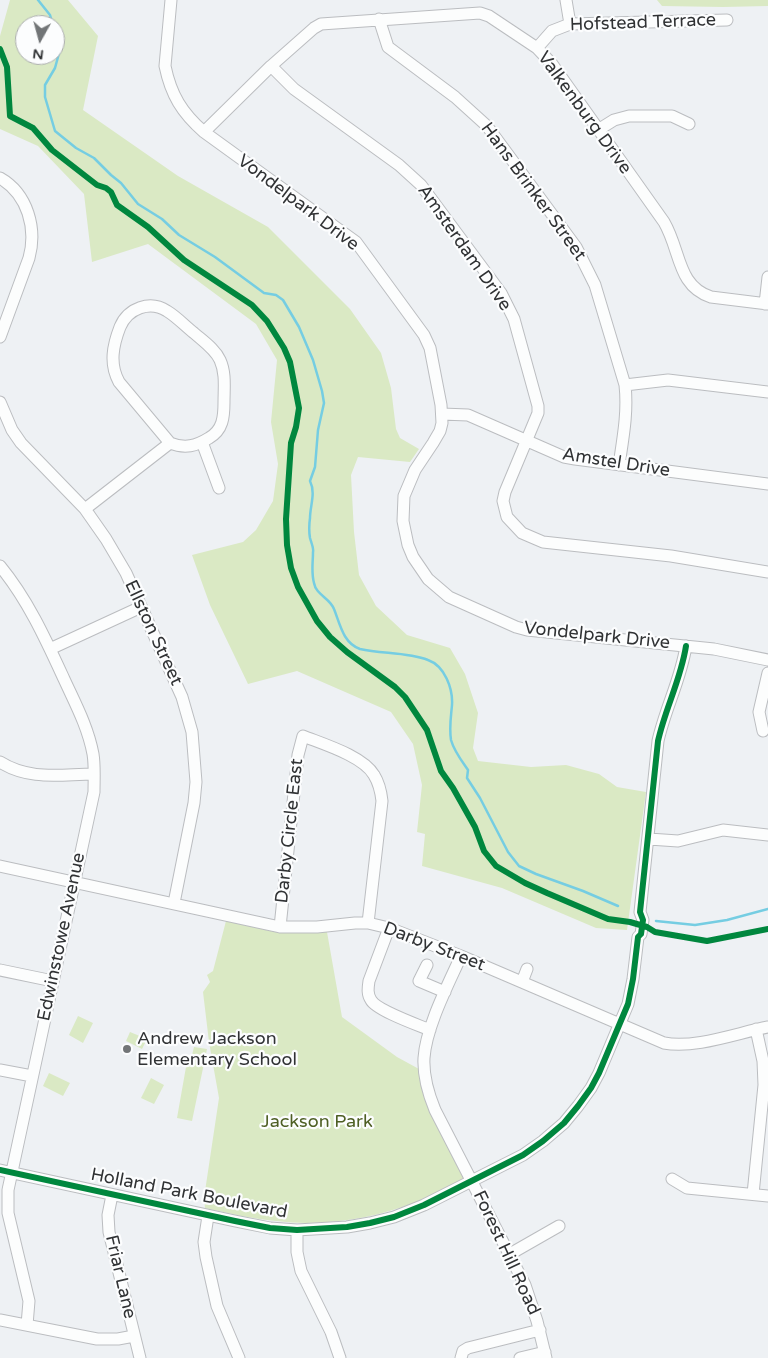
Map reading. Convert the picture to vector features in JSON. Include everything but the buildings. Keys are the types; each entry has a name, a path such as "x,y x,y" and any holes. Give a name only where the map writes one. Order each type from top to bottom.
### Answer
{"street":[{"name":"Vondelpark Drive","path":"171,0 165,57 167,76 182,110 204,132 356,242 428,342 442,414 440,431 409,482 404,496 403,521 405,534 413,557 428,579 438,589 459,602 527,630 714,649 768,660"},
{"path":"566,0 570,24"},
{"name":"Valkenburg Drive","path":"204,132 270,66 321,24 480,13 496,19 537,48 552,64 667,227 688,283 695,290 711,297 766,304"},
{"name":"Hans Brinker Street","path":"379,19 388,47 456,97 487,126 576,247 595,285 625,385 626,422 620,465"},
{"name":"Hofstead Terrace","path":"537,48 552,31 570,24 727,20"},
{"name":"Amsterdam Drive","path":"270,66 294,89 399,165 421,185 501,293 514,319 537,398 538,413 503,501 507,517 522,533 543,542 671,556 768,572"},
{"path":"598,130 614,120 629,116 672,116 689,124"},
{"path":"0,178 13,188 25,204 33,232 29,258 0,337"},
{"path":"766,304 768,277"},
{"path":"148,306 167,311 214,351 220,361 224,371 224,417 218,431 202,442 184,447 170,443 119,382 114,372 113,352 119,331 123,321 130,313 139,308 148,306"},
{"path":"625,385 668,380 768,392"},
{"name":"Ellston Street","path":"0,402 12,430 21,443 86,509 106,539 121,564 188,712 195,755 196,782 194,803 174,903"},
{"name":"Amstel Drive","path":"442,414 468,415 564,457 768,484"},
{"path":"202,442 219,488"},
{"path":"86,509 170,443"},
{"name":"Edwinstowe Avenue","path":"0,566 23,597 50,649 86,729 93,755 94,774 94,792 32,1076 6,1172 8,1207 29,1301 26,1325"},
{"path":"50,649 141,607"},
{"name":"Holland Park Boulevard","path":"6,1172 270,1228 297,1230 348,1227 394,1216 424,1205 523,1155 549,1137 564,1123 591,1088 620,1023 631,991 638,937 641,934 643,920 640,912 658,741 661,727 680,675 686,646"},
{"path":"763,731 759,712 768,673"},
{"name":"Darby Circle East","path":"280,927 298,755 303,736 346,754 365,765 374,773 378,783 382,801 368,923"},
{"path":"0,762 22,773 35,775 94,774"},
{"path":"649,839 678,841 722,830 768,835"},
{"name":"Darby Street","path":"0,866 280,927 368,923 389,928 461,956 664,1043 678,1045 694,1044 768,1027"},
{"path":"389,928 370,981 368,989 370,999 377,1007 430,1030"},
{"name":"Forest Hill Road","path":"461,956 430,1030 424,1058 425,1078 429,1094 525,1285 546,1355"},
{"path":"427,965 419,981 445,992"},
{"path":"522,982 527,969"},
{"path":"0,970 52,981"},
{"path":"753,1194 764,1085 763,1061 756,1029"},
{"path":"0,1070 32,1076"},
{"path":"672,1179 688,1188 768,1196"},
{"name":"Friar Lane","path":"112,1195 108,1215 109,1232 140,1358"},
{"path":"208,1216 204,1242 206,1257 217,1306 239,1358"},
{"path":"510,1254 559,1226"},
{"path":"297,1230 297,1252 301,1271 331,1332 340,1358"},
{"path":"0,1320 97,1339 118,1339 134,1336"},
{"path":"461,1358 463,1351 468,1348 540,1330"},
{"path":"520,1358 546,1355"}],"green space":[{"path":"10,0 68,0 98,36 83,110 178,176 268,227 350,309 381,353 391,388 396,429 400,438 419,449 410,462 358,457 351,475 354,532 359,575 376,606 407,635 450,648 465,674 478,713 473,748 478,761 531,767 566,765 599,774 617,787 646,792 627,930 596,928 502,888 422,866 425,834 417,832 422,785 413,744 391,712 297,671 248,684 210,605 192,555 243,542 256,530 273,501 278,464 271,422 277,360 256,324 148,244 92,262 84,194 38,146 0,129 0,36"},
{"path":"657,0 768,0 768,6 662,6"},
{"name":"Jackson Park","path":"226,921 275,932 327,932 342,1017 397,1057 419,1069 425,1099 464,1178 428,1197 400,1208 347,1220 293,1223 240,1216 205,1208 204,1198 219,1098 209,1042 203,992 210,982 207,975 213,971"},
{"path":"78,1016 93,1023 83,1043 69,1035"},
{"path":"130,1032 147,1039 142,1049 126,1041"},
{"path":"194,1047 207,1049 192,1121 177,1118 186,1067 189,1067"},
{"path":"49,1073 70,1083 63,1096 43,1086"},
{"path":"151,1078 164,1085 154,1104 141,1098"}],"waterway":[{"path":"38,0 50,15"},
{"path":"56,65 45,85 45,97 55,131 76,148 94,158 121,183 138,204 162,219 179,235 215,257 264,293 276,295 283,300 299,327 313,360 324,403 318,430 315,467 310,481 313,495 309,531 313,549 313,579 317,591 332,605 346,638 360,649 420,657 439,667 447,679 451,692 450,731 452,744 468,770 467,778 480,798 508,852 519,866 618,906"},
{"path":"656,921 695,925 727,920 768,909"}],"cycle path":[{"path":"0,49 7,67 10,116 33,128 52,150 97,185 111,192 117,205 148,227 184,260 252,305 267,321 284,348 290,362 299,408 291,443 286,519 287,545 291,568 298,587 317,621 330,637 347,652 395,687 405,697 427,730 441,771 475,827 484,851 496,866 525,883 608,919 630,922 647,927 655,932 707,941 768,929"},
{"path":"0,1170 235,1221 270,1228 297,1230 347,1227 394,1217 424,1205 523,1155 543,1141 564,1123 591,1088 628,1004 638,937 641,934 643,920 640,912 658,741 686,646"}],"place":[{"name":"Andrew Jackson Elementary School","path":"127,1049"}]}
